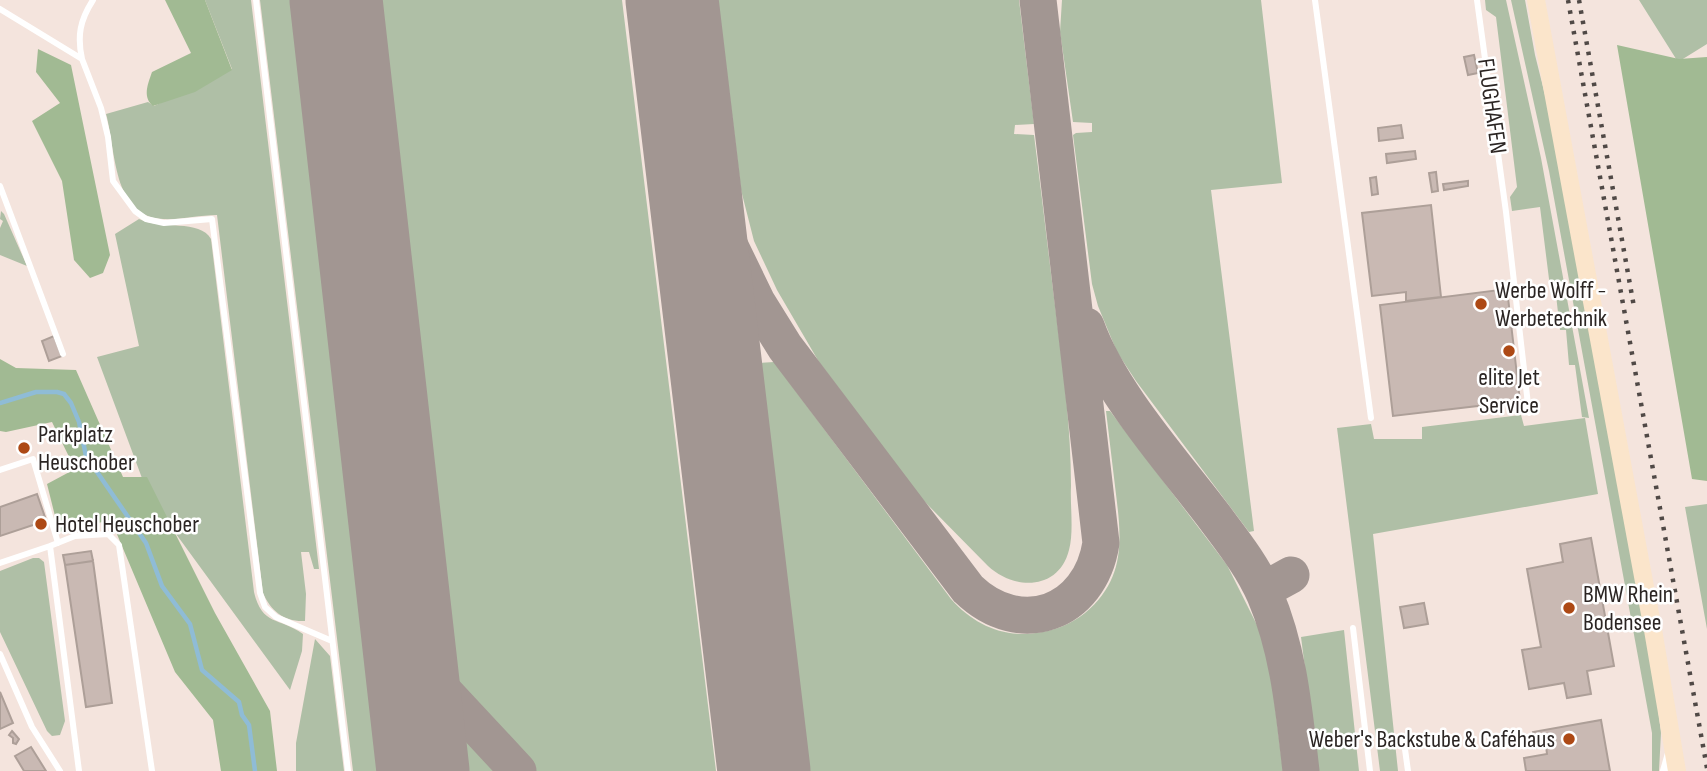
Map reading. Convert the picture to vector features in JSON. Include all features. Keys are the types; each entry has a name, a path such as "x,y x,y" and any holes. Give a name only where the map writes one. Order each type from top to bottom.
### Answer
{"street":[{"path":"1536,0 1677,771"},
{"path":"1666,771 1672,746"}],"lane":[{"path":"93,0 84,13 78,42 108,137 113,181 135,211 146,219 164,223 212,219 260,593 265,607 276,617 332,641"},
{"path":"256,0 348,771"},
{"path":"1315,0 1371,418"},
{"name":"FLUGHAFEN","path":"1477,0 1530,413"},
{"path":"0,9 82,59"},
{"path":"0,186 63,354"},
{"path":"0,470 33,459 54,545 79,771"},
{"path":"0,563 75,537 108,534 119,545 152,771"},
{"path":"1353,628 1370,771"},
{"path":"0,654 32,727 60,771"},
{"path":"1408,738 1404,742 1408,771"}],"green space":[{"path":"165,0 205,0 232,70 195,92 153,106 147,94 152,72 191,53"},
{"path":"205,0 251,0 319,569 314,569 309,552 301,552 306,594 305,621 291,620 279,614 263,593 217,215 163,219 146,215 134,207 119,179 106,114 148,102 154,106 232,69"},
{"path":"260,0 622,0 716,771 353,771"},
{"path":"718,0 1019,0 1034,124 1015,125 1014,134 1034,135 1070,444 1072,527 1069,550 1064,563 1056,573 1046,579 1023,582 999,574 921,498 819,362 777,290 754,241 741,190"},
{"path":"1062,0 1261,0 1282,183 1211,190 1254,531 1249,532 1136,381 1117,352 1098,306 1092,284 1073,135 1092,132 1092,123 1073,122 1060,32"},
{"path":"1485,0 1506,0 1541,158 1589,418 1582,417 1575,365 1569,365 1566,330 1560,330 1556,295 1551,295 1540,207 1512,211 1510,197 1517,187 1496,17 1486,10"},
{"path":"1511,0 1525,0 1553,127 1653,668 1661,733 1659,771 1652,771 1652,733 1549,171"},
{"path":"1639,0 1707,0 1707,44 1678,62"},
{"path":"1617,45 1679,59 1707,57 1707,481 1692,479"},
{"path":"38,49 71,65 110,255 103,273 90,278 74,260 62,181 32,121 60,103 36,72"},
{"path":"1,211 27,266 0,255 0,228 3,221 0,219"},
{"path":"139,219 198,229 211,239 254,592 257,603 267,616 303,634 302,651 290,690 149,497 97,357 139,346 115,234"},
{"path":"0,359 16,368 76,370 123,477 147,477 215,613 270,711 277,771 221,771 213,720 175,672 111,520 59,532 47,484 75,469 52,422 0,431"},
{"path":"774,362 951,599 979,622 1012,633 1043,632 1068,624 1085,613 1109,585 1115,570 1119,538 1106,411 1110,411 1227,565 1260,631 1271,673 1283,771 809,771 759,363"},
{"path":"1521,415 1524,426 1585,418 1598,494 1373,534 1398,771 1380,771 1337,428 1371,424 1374,439 1422,439 1422,427"},
{"path":"1707,504 1707,629 1685,507"},
{"path":"33,558 44,562 65,721 60,735 52,736 47,731 0,632 0,571"},
{"path":"1344,630 1359,771 1318,771 1301,637"},
{"path":"315,639 330,656 344,771 296,771 296,743"}],"building":[{"path":"1474,55 1478,73 1468,75 1464,57"},
{"path":"1401,125 1403,138 1379,141 1378,128"},
{"path":"1415,151 1416,159 1387,163 1386,154"},
{"path":"1436,172 1438,191 1432,192 1429,173"},
{"path":"1376,177 1378,194 1372,195 1370,178"},
{"path":"1468,181 1468,186 1444,190 1443,184"},
{"path":"1431,205 1441,297 1406,301 1406,292 1372,296 1362,213"},
{"path":"1507,289 1520,401 1393,416 1380,305"},
{"path":"54,336 62,356 49,361 42,341"},
{"path":"37,494 47,523 0,536 0,507"},
{"name":"BMW Rhein Bodensee","path":"1591,538 1614,666 1587,671 1591,694 1567,698 1564,683 1529,689 1522,650 1541,647 1527,569 1563,562 1560,544"},
{"path":"91,551 93,561 65,565 63,555"},
{"path":"93,561 112,703 86,707 65,565"},
{"path":"1424,603 1428,624 1404,628 1400,607"},
{"path":"0,692 13,723 0,729"},
{"name":"Weber's Backstube & Caféhaus","path":"1601,720 1610,771 1526,771 1524,758 1547,754 1546,746 1535,748 1533,732"},
{"path":"12,731 19,739 16,744 9,735"},
{"path":"31,747 46,771 24,771 15,756"}],"waterway":[{"path":"0,403 36,392 64,394 71,403 79,422 86,456 146,543 162,586 190,624 202,670 239,702 242,715 249,725 255,771"}],"taxiway":[{"path":"683,93 697,156 725,236 757,302 785,347 968,589 988,604 1009,613 1030,615 1050,611 1068,602 1083,587 1094,567 1101,543 1038,0"},
{"path":"1086,326 1110,376 1126,401 1236,546 1260,585 1273,616 1285,659 1301,771"},
{"path":"1265,595 1269,587 1291,575"},
{"path":"410,655 518,771"}],"runway":[{"path":"336,0 423,771"},
{"path":"672,0 764,771"}],"railway":[{"path":"1568,0 1707,768"},
{"path":"1579,0 1634,307"}],"place":[{"name":"Werbe Wolff - Werbetechnik","path":"1481,304"},
{"name":"elite Jet Service","path":"1509,351"},
{"name":"Parkplatz Heuschober","path":"24,448"},
{"name":"Hotel Heuschober","path":"41,524"},
{"name":"BMW Rhein Bodensee","path":"1569,608"},
{"name":"Weber's Backstube & Caféhaus","path":"1569,739"}]}
